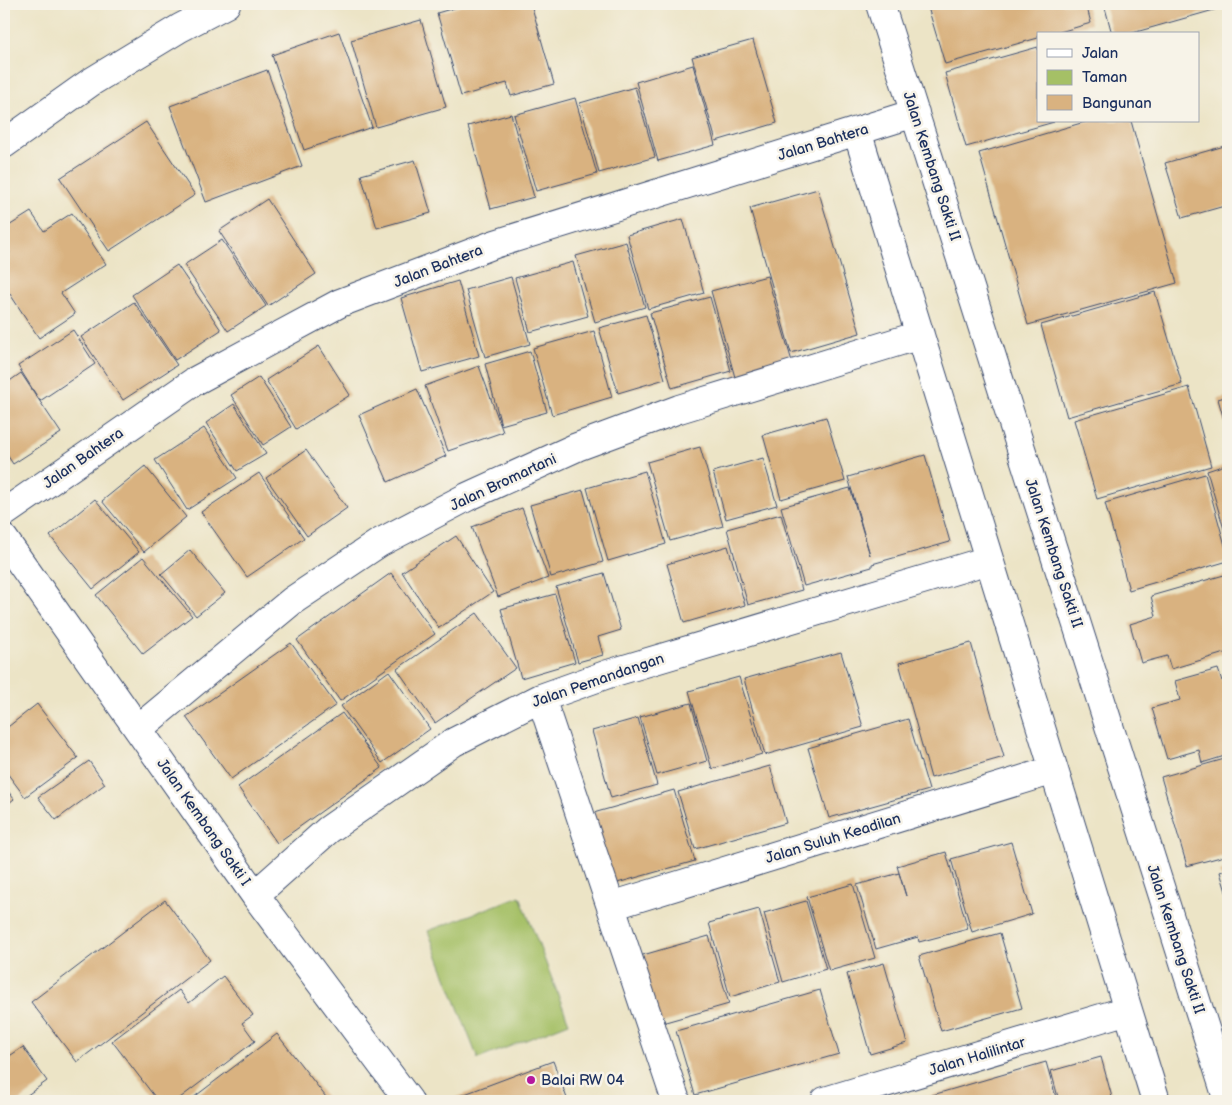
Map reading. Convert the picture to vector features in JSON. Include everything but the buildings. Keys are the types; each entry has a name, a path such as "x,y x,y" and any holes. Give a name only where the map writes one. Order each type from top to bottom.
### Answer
{"street":[{"path":"4,144 91,82 180,28 226,4"},
{"name":"Jalan Kembang Sakti II","path":"880,4 1228,1101"},
{"name":"Jalan Bahtera","path":"4,513 195,381 340,303 496,244 915,113"},
{"path":"857,131 1156,1101"},
{"name":"Jalan Bromartani","path":"138,729 292,601 379,543 467,497 577,447 679,409 920,335"},
{"name":"Jalan Kembang Sakti I","path":"4,540 255,895 408,1101"},
{"name":"Jalan Pemandangan","path":"255,895 328,830 454,742 541,698 608,674 989,560"},
{"path":"541,698 676,1101"},
{"name":"Jalan Suluh Keadilan","path":"612,906 1054,770"},
{"name":"Jalan Halilintar","path":"826,1101 1128,1010"}],"green space":[{"path":"520,896 569,1023 478,1059 428,931"}],"place":[{"name":"Balai RW 04","path":"531,1080"}]}
